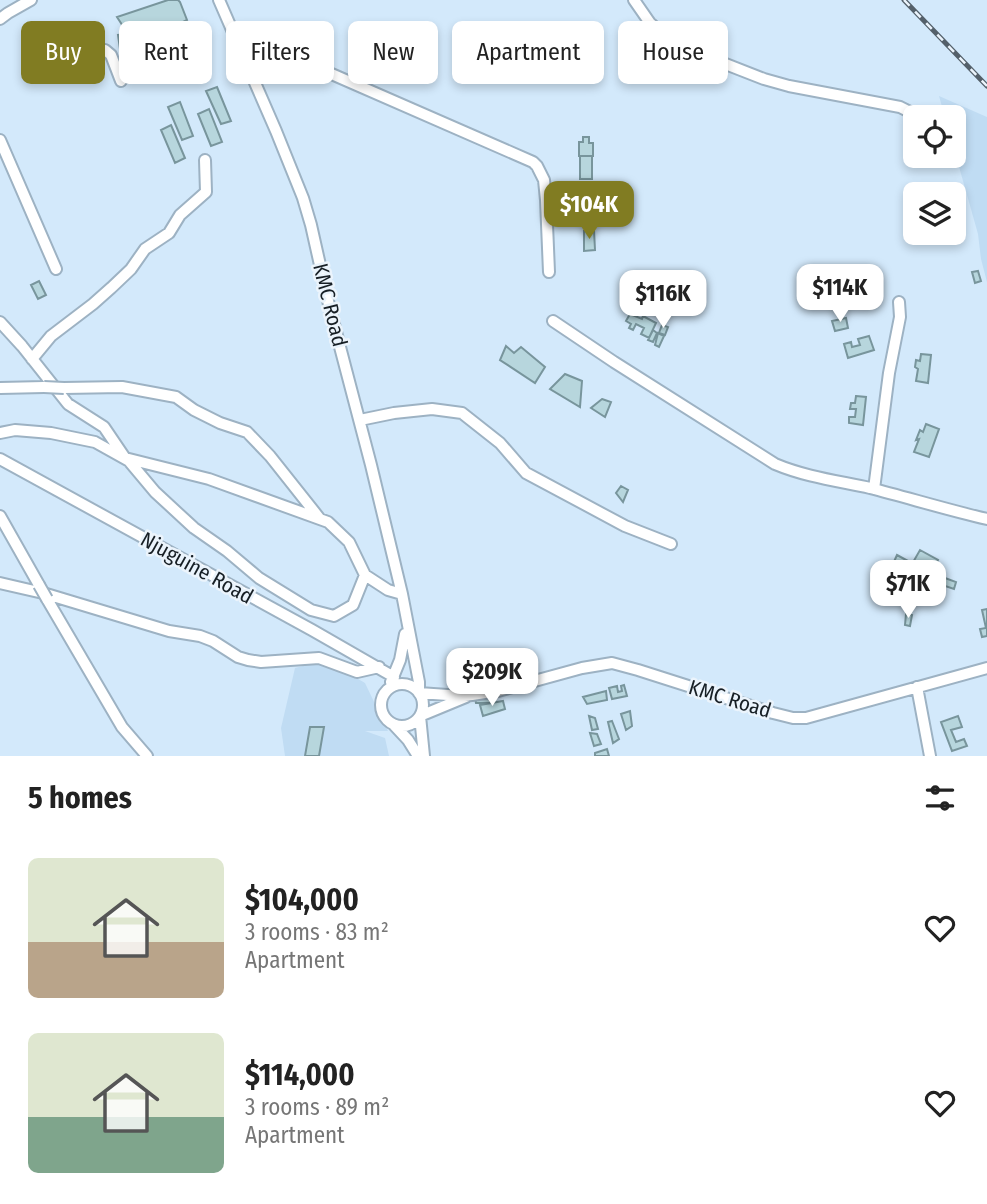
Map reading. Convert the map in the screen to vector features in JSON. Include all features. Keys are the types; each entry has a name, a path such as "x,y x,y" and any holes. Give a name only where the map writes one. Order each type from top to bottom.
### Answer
{"street":[{"path":"2,0 4,16 31,0"},
{"name":"KMC Road","path":"219,0 228,21"},
{"path":"634,0 650,23 662,34 700,54 789,86 903,108"},
{"path":"105,50 111,55 119,76"},
{"path":"334,75 533,162 544,180 549,272"},
{"name":"KMC Road","path":"255,84 303,198 311,225 402,594 419,693 462,696 498,691 582,668 612,663 793,718 806,718 987,668"},
{"path":"0,140 56,269"},
{"path":"32,359 51,336 111,288 145,249 169,233 180,215 206,192 205,160"},
{"path":"874,489 888,373 900,317 899,302"},
{"path":"554,321 775,464 823,479 874,489 987,519"},
{"path":"0,322 68,404 104,427 125,458 209,479 328,522 349,542 365,575 388,590 402,594"},
{"path":"0,388 122,387 176,397 220,423 247,432 270,456 320,519"},
{"path":"360,420 432,409 462,413 500,443 526,473 625,526 671,544"},
{"path":"0,433 15,430 51,433 95,442 125,458 155,492 194,528 260,578 312,610 334,616 354,605 365,575"},
{"name":"Njuguine Road","path":"0,459 394,677"},
{"path":"0,516 122,727 148,756"},
{"path":"0,583 43,593 169,631 200,636 248,660 283,662 312,658 331,661 358,672 379,667"},
{"name":"KMC Road","path":"386,691 394,677 405,643 406,621"},
{"path":"418,756 381,709 386,691 393,685 408,684 419,693 423,706 420,716 424,756"},
{"path":"918,687 930,756"},
{"name":"KMC Road","path":"420,716 472,695"},
{"path":"394,725 407,726 420,716"}],"shaded area":[{"path":"939,96 960,105 942,105"},
{"path":"966,108 987,117 987,282 966,182 963,182 959,168 966,168"},
{"path":"326,660 365,683 388,731 365,731 385,738 389,756 285,756 281,728 295,668"}],"building":[{"path":"168,0 178,0 187,20 120,21 117,17"},
{"path":"217,87 231,121 221,124 206,91"},
{"path":"180,102 193,136 182,140 168,107"},
{"path":"209,109 222,142 211,146 198,114"},
{"path":"171,125 185,158 175,163 161,130"},
{"path":"583,137 589,137 589,143 593,143 593,156 579,156 579,142 583,142"},
{"path":"580,156 592,156 592,179 580,179"},
{"path":"594,230 595,250 584,251 584,231"},
{"path":"978,271 981,281 975,283 972,272"},
{"path":"39,281 46,295 38,299 31,285"},
{"path":"630,314 642,319 643,316 656,323 649,338 641,334 644,328 636,324 633,330 629,328 631,324 626,321"},
{"path":"846,318 848,328 835,331 832,321"},
{"path":"662,325 668,327 665,335 659,333"},
{"path":"653,330 657,333 653,342 648,340"},
{"path":"658,333 664,336 659,347 655,345"},
{"path":"869,336 874,350 848,358 844,344 851,342 852,347 860,345 858,339"},
{"path":"506,346 514,353 521,347 545,367 535,383 500,360"},
{"path":"921,354 931,355 928,383 916,381 916,360 920,361"},
{"path":"565,374 582,381 580,407 550,389"},
{"path":"856,396 866,397 863,425 849,423 849,417 855,417 856,409 850,409"},
{"path":"602,399 611,402 605,417 591,408"},
{"path":"926,424 939,429 929,457 914,452 920,430 923,432"},
{"path":"621,486 628,490 623,502 616,493"},
{"path":"920,550 938,560 929,577 924,574 917,585 904,578"},
{"path":"897,555 908,561 898,580 888,575"},
{"path":"945,578 956,582 954,589 942,585"},
{"path":"987,609 987,636 982,637 980,629 986,628 982,610"},
{"path":"906,614 912,615 910,626 905,625"},
{"path":"475,675 485,681 491,703 476,703 473,687 469,686 467,677"},
{"path":"624,685 627,696 612,699 609,688 617,686 618,692 622,691 621,686"},
{"path":"606,691 607,700 587,704 583,697"},
{"path":"503,701 505,709 483,716 480,705"},
{"path":"630,711 632,726 626,730 621,714"},
{"path":"589,716 595,718 598,729 592,730"},
{"path":"958,716 962,727 951,730 956,742 964,739 967,746 952,751 941,722"},
{"path":"612,721 619,739 613,743 608,722"},
{"path":"310,727 324,727 319,756 305,756"},
{"path":"590,733 597,734 601,744 594,746"},
{"path":"607,749 609,756 595,756 595,753"}],"railway":[{"path":"904,0 987,86"}]}
